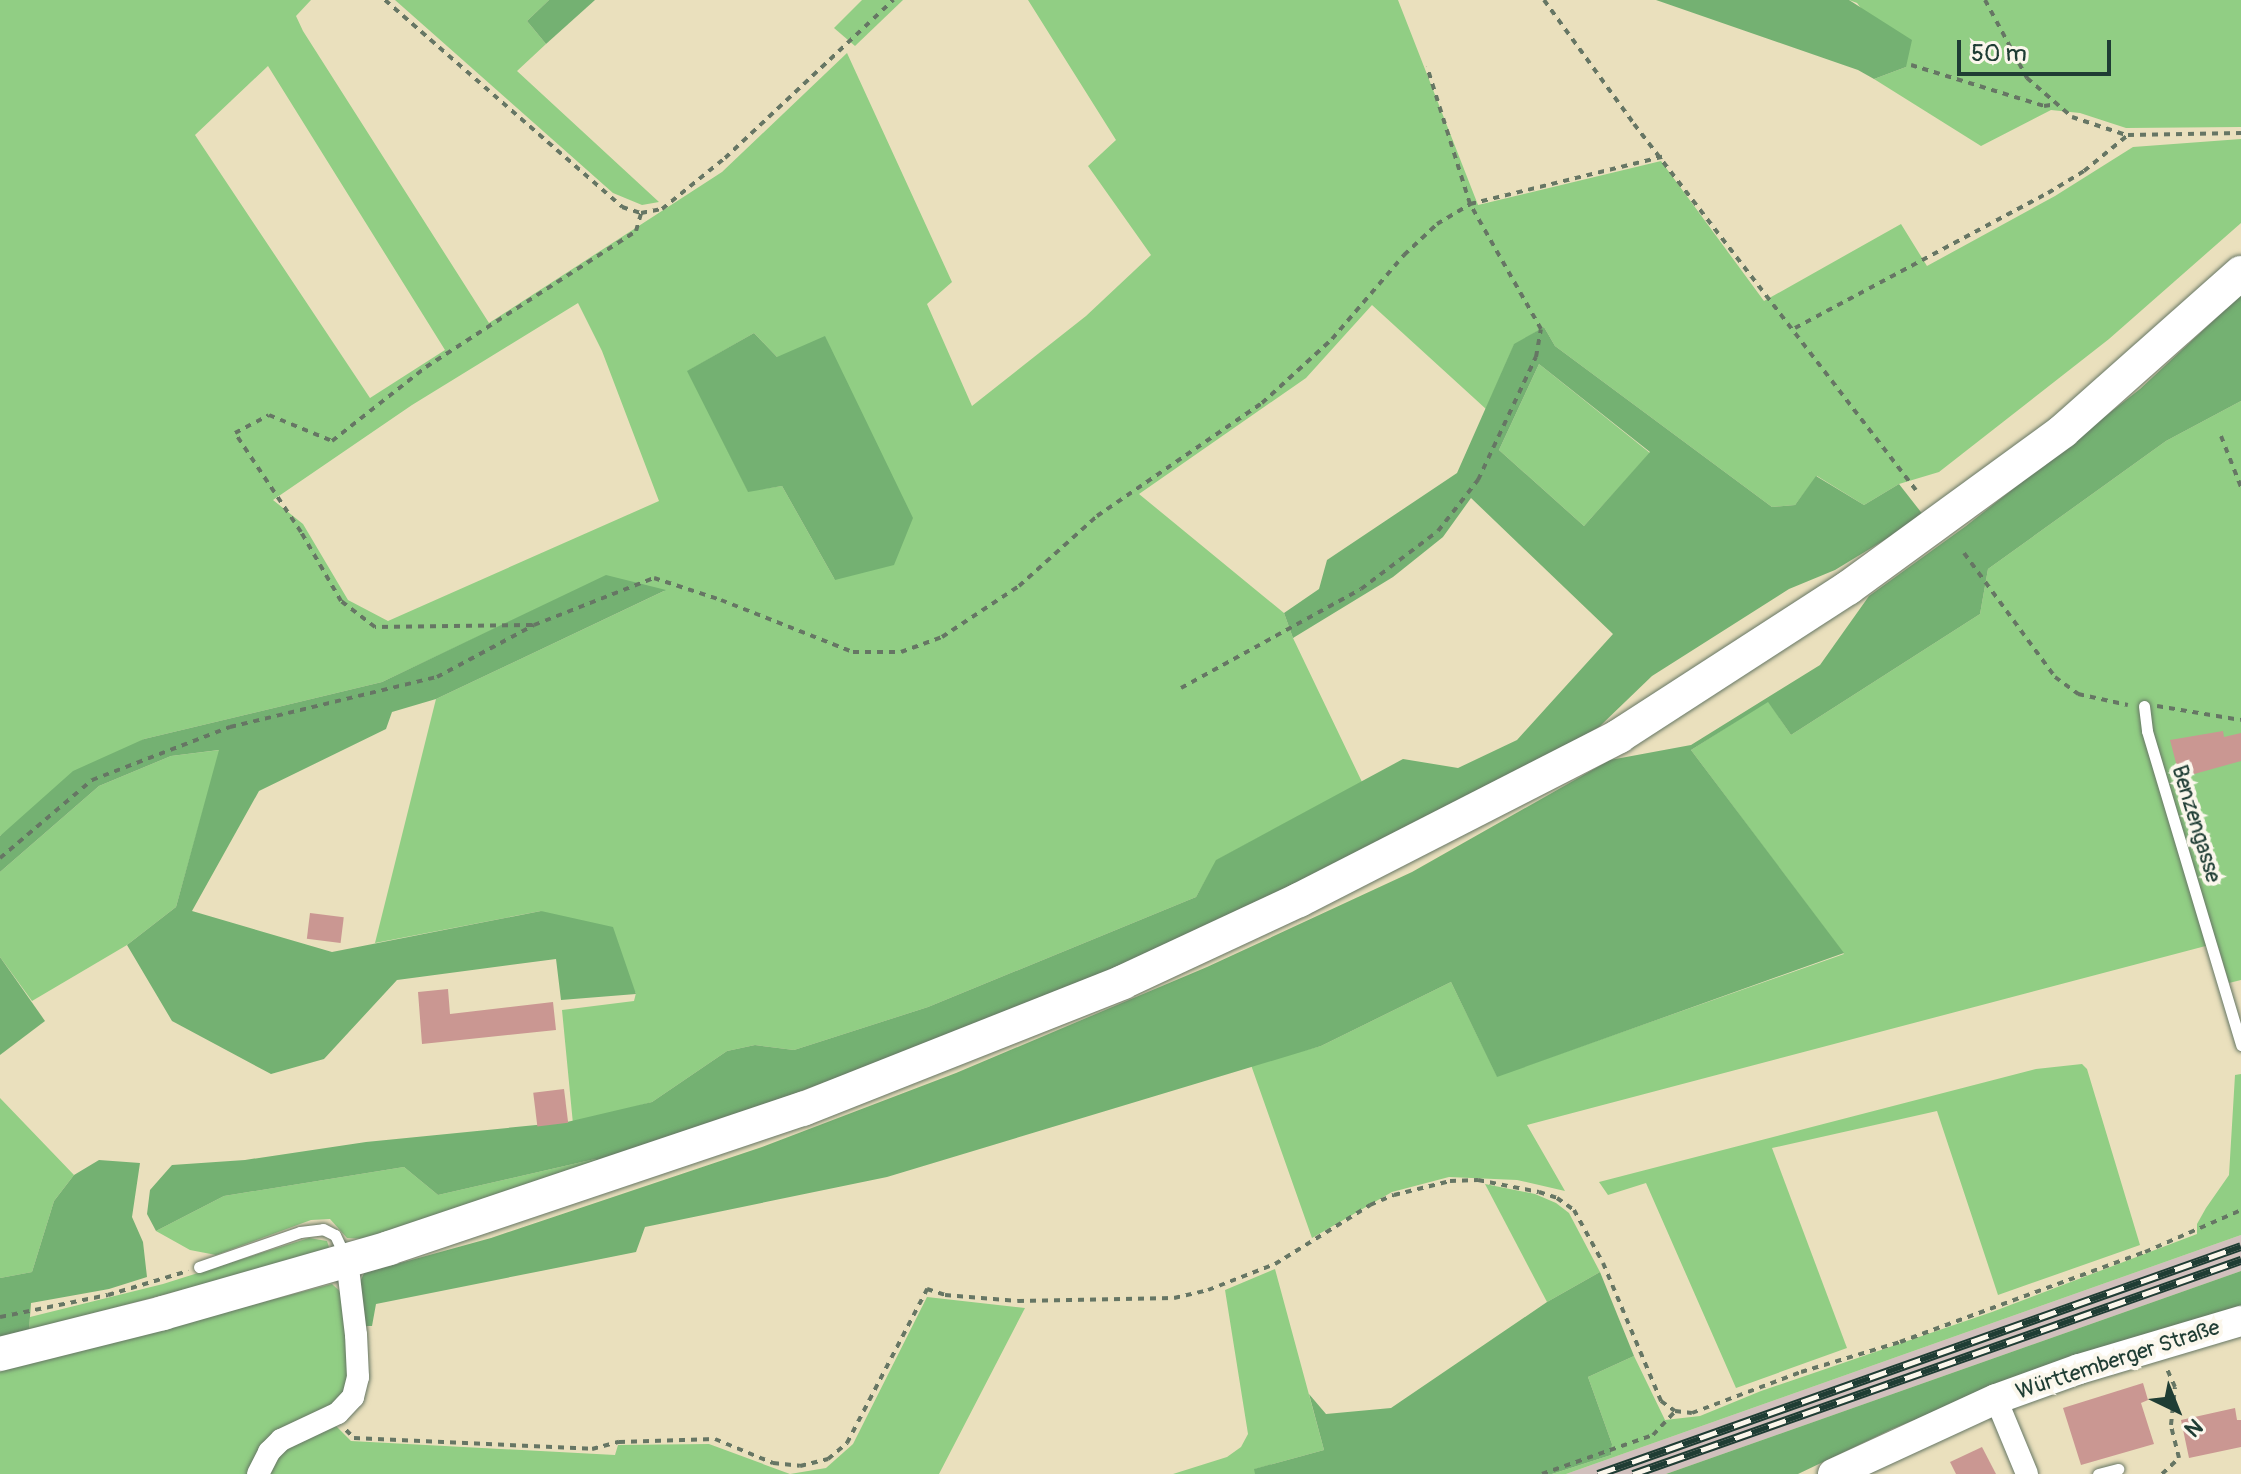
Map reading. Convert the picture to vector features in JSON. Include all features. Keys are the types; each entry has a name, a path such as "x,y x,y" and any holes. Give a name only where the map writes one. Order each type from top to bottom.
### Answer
{"main road":[{"path":"0,1354 163,1313 347,1260 604,1178 803,1109 1123,982 1473,814 1619,736 1848,588 2063,431 2241,273"},
{"name":"Württemberger Straße","path":"1833,1474 1996,1399 2241,1321"}],"street":[{"path":"258,1474 269,1452 281,1440 332,1416 353,1397 358,1377 347,1260"},
{"name":"Württemberger Straße","path":"1996,1399 2027,1474"}],"lane":[{"name":"Benzengasse","path":"2144,706 2147,731 2241,1045"},
{"path":"199,1267 300,1232 323,1229 335,1235 347,1260"},
{"path":"2098,1474 2118,1469"}],"path":[{"path":"385,0 622,207 641,213 662,209 725,158 893,0"},
{"path":"1544,0 1634,124 1795,328 1916,490"},
{"path":"1985,0 2027,78 2072,117 2128,135 2241,133"},
{"path":"1911,65 2044,106 2057,104"},
{"path":"1181,688 1361,589 1438,531 1478,480 1536,357 1541,329 1470,204 1427,67"},
{"path":"1795,328 2048,193 2084,171 2128,135"},
{"path":"0,858 92,780 230,727 437,677 534,625 654,578 721,600 853,652 901,652 942,637 1019,586 1097,516 1262,403 1332,339 1404,255 1437,224 1470,204 1662,157"},
{"path":"534,625 375,627 341,601 301,532 235,433 269,415 332,441 426,367 636,231 641,213"},
{"path":"2221,436 2241,487"},
{"path":"1964,553 2055,677 2078,694 2104,701 2176,707 2241,720"},
{"path":"332,1416 354,1438 592,1449 619,1442 715,1439 773,1463 800,1466 828,1459 847,1443 927,1289 945,1295 1018,1301 1174,1298 1208,1290 1275,1264 1370,1205 1394,1195 1450,1181 1478,1180 1539,1192 1557,1198 1574,1210 1603,1263 1661,1401 1675,1411 1703,1410 1801,1372 1900,1342 2145,1252 2241,1210"},
{"path":"0,1317 108,1295 199,1267"},
{"path":"2160,1345 2175,1387 2171,1425 2179,1458 2162,1474"},
{"path":"1542,1474 1653,1435 1675,1411"}],"shaded area":[{"path":"2241,1235 2241,1271 1666,1474 1566,1474"}],"green space":[{"path":"0,0 311,0 296,16 303,31 489,323 722,172 847,53 952,282 927,304 972,406 1086,316 1151,255 1088,166 1116,140 1028,0 1398,0 1478,205 1661,161 1764,301 1901,224 1927,266 2055,196 2133,147 2241,139 2241,223 2109,339 1939,472 1899,484 1864,505 1817,476 1795,505 1772,507 1555,346 1544,327 1514,345 1486,409 1372,305 1306,378 1139,494 1284,613 1362,782 1217,860 1196,897 928,1007 794,1050 755,1045 727,1051 652,1102 573,1124 562,1010 634,1001 636,993 541,911 375,943 436,699 664,591 606,576 382,682 144,739 0,836","holes":["268,66 445,350 370,398 195,135","578,303 602,351 659,501 388,621 348,600 303,524 273,500 412,405","754,333 777,357 835,580 782,486 748,491 688,371"]},
{"path":"395,0 549,0 527,21 546,44 517,71 659,202 642,205 613,193"},
{"path":"549,0 595,0 546,44 527,21"},
{"path":"862,0 903,0 855,46 834,28"},
{"path":"1656,0 1849,0 1912,40 1906,67 1874,79 1858,70"},
{"path":"1849,0 2241,0 2241,127 2126,128 2080,113 2051,110 1981,146 1874,79 1906,67 1857,3"},
{"path":"2241,295 2241,401 2166,441 1988,569 1980,614 1791,735 1768,702 1691,750 1844,953 1497,1077 1451,982 1321,1046 887,1177 645,1227 636,1252 376,1304 372,1326 361,1326 356,1291 364,1273 491,1238 762,1147 956,1073 1207,967 1412,872 1610,760 1691,745 1820,665 1869,596 1966,526 2140,389"},
{"path":"1544,327 1555,346 1772,507 1795,505 1816,476 1864,505 1899,484 1924,516 1835,570 1789,589 1652,676 1599,727 1534,764 1173,944 912,1050 604,1164 595,1159 438,1195 404,1167 224,1196 156,1231 147,1214 150,1190 172,1165 245,1160 366,1142 567,1122 652,1102 727,1051 755,1045 794,1050 928,1007 1196,897 1216,860 1403,759 1458,768 1517,740 1613,634 1471,498 1443,537 1393,577 1293,638 1284,613 1319,589 1327,560 1457,473 1514,344","holes":["1539,364 1650,452 1584,526 1499,450"]},
{"path":"754,333 777,357 825,336 913,518 894,565 835,580 782,486 748,492 687,371"},
{"path":"1539,364 1650,453 1584,526 1499,450"},
{"path":"2241,401 2241,980 2229,983 2217,943 1527,1125 1565,1191 1517,1180 1449,1177 1392,1192 1312,1238 1251,1065 1321,1046 1451,982 1497,1076 1844,954 1691,750 1768,701 1791,735 1980,614 1988,569 2166,441"},
{"path":"606,575 666,590 436,699 392,712 386,729 259,791 192,911 332,952 541,911 613,927 636,994 561,1000 556,959 397,980 324,1059 271,1074 172,1021 127,945 176,907 219,750 171,756 99,786 0,872 0,836 73,771 144,739 382,682"},
{"path":"220,750 176,907 127,945 32,1001 0,957 0,872 99,786 171,756"},
{"path":"0,957 45,1021 0,1055"},
{"path":"2082,1064 2087,1069 2140,1245 1998,1295 1937,1111 1772,1148 1847,1348 1736,1388 1646,1183 1608,1195 1599,1182 2036,1069"},
{"path":"2241,1074 2241,1235 1566,1474 1552,1474 1611,1455 1612,1444 1588,1377 1634,1356 1665,1420 1700,1416 1761,1391 1992,1312 2197,1234 2197,1224 2229,1175 2235,1075"},
{"path":"0,1098 74,1175 54,1201 32,1272 0,1278"},
{"path":"595,1159 604,1164 367,1239 347,1238 330,1219 311,1220 216,1255 190,1250 156,1231 224,1196 404,1167 438,1195"},
{"path":"99,1160 140,1163 132,1217 143,1242 147,1277 109,1289 31,1303 29,1330 0,1337 0,1278 32,1272 54,1201 74,1175"},
{"path":"1485,1184 1535,1194 1556,1203 1569,1213 1600,1272 1547,1302"},
{"path":"309,1238 327,1241 329,1247 326,1252 29,1330 30,1317 163,1284"},
{"path":"1275,1269 1324,1450 1255,1469 1255,1474 1173,1474 1227,1457 1241,1447 1248,1434 1225,1290"},
{"path":"2241,1271 2241,1306 2076,1355 1892,1429 1798,1474 1666,1474"},
{"path":"1600,1272 1634,1356 1588,1377 1612,1444 1611,1455 1552,1474 1255,1474 1254,1469 1324,1450 1309,1394 1326,1414 1391,1408 1547,1302"},
{"path":"332,1284 344,1295 349,1393 250,1474 0,1474 0,1371"},
{"path":"927,1297 1025,1308 939,1474 790,1474 826,1468 853,1444"},
{"path":"334,1424 351,1441 615,1455 618,1445 709,1444 790,1474 263,1474 275,1454"}],"building":[{"path":"2223,731 2224,737 2241,733 2241,761 2180,778 2170,740"},
{"path":"310,913 344,917 341,943 307,939"},
{"path":"448,989 450,1014 553,1002 556,1030 422,1044 418,992"},
{"path":"564,1089 568,1123 537,1127 533,1093"},
{"path":"2143,1383 2148,1400 2141,1403 2154,1444 2081,1465 2063,1408"},
{"path":"2235,1408 2237,1420 2241,1420 2241,1447 2189,1458 2181,1420"},
{"path":"1982,1447 1996,1474 1956,1474 1950,1462"}],"railway":[{"path":"1598,1474 2241,1246"},
{"path":"1633,1474 2241,1260"}]}
